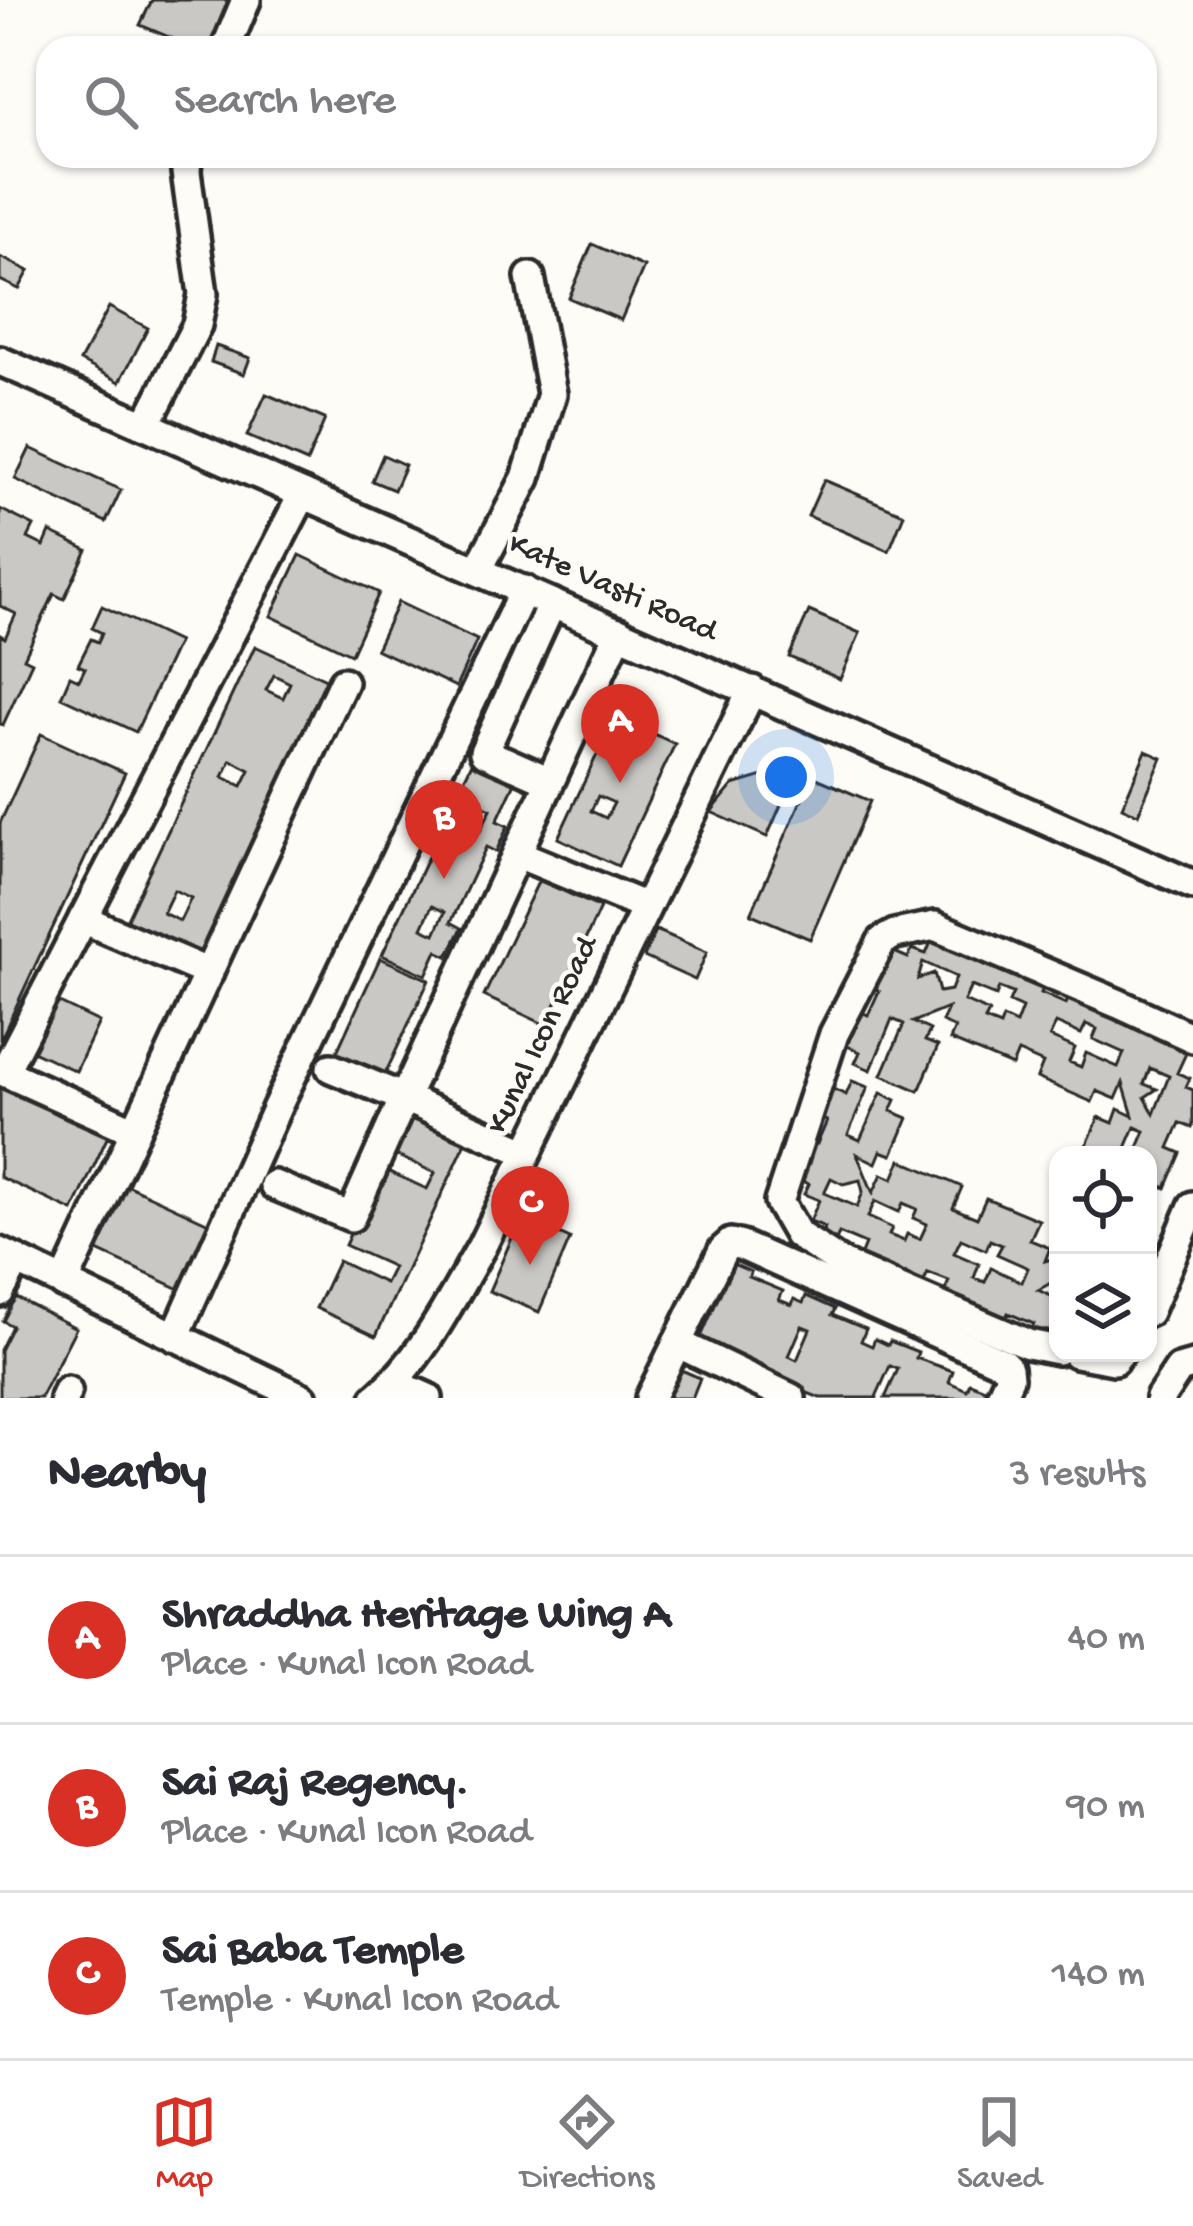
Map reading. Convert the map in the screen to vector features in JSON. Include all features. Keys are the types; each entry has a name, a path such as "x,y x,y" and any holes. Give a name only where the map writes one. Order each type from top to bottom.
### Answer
{"street":[{"path":"231,36 246,0"},
{"path":"146,424 197,325 203,294 186,168"},
{"path":"478,570 526,478 552,394 530,277"},
{"name":"Kate Vasti Road","path":"2,366 146,424 1193,885"},
{"path":"135,1132 4,1072 303,494"},
{"path":"175,1337 277,1107 524,590"},
{"path":"550,782 484,752 552,603"},
{"path":"274,1185 351,1217 619,632"},
{"path":"64,1284 344,682"},
{"name":"Kunal Icon Road","path":"385,1390 439,1322 482,1246 752,690"},
{"path":"518,854 646,907"},
{"path":"83,919 209,973"},
{"path":"1049,1348 1028,1344 844,1265 798,1235 779,1202 834,1034 882,940 935,926 1193,1038"},
{"path":"331,1068 526,1153"},
{"path":"1157,1291 1193,1205"},
{"path":"650,1398 723,1250 731,1244 1003,1364 1009,1378 1000,1398"},
{"path":"0,1292 9,1256 303,1398"},
{"path":"677,1343 791,1398"},
{"path":"1160,1398 1179,1369 1193,1366"},
{"path":"385,1390 428,1398"}],"building":[{"path":"152,0 234,0 218,36 166,36 140,25"},
{"path":"592,244 644,267 621,320 569,298"},
{"path":"0,257 29,271 19,289 0,280"},
{"path":"109,307 148,328 120,382 80,361"},
{"path":"216,346 250,358 244,374 211,362"},
{"path":"266,394 325,419 307,462 247,436"},
{"path":"30,448 121,490 106,522 15,479"},
{"path":"383,455 405,465 394,490 372,481"},
{"path":"824,480 904,514 889,551 808,516"},
{"path":"0,509 34,526 28,538 44,546 50,532 87,550 64,599 54,594 24,658 32,662 3,725 0,635 5,638 16,614 0,606"},
{"path":"300,555 379,593 351,654 271,616"},
{"path":"398,602 477,640 456,687 376,649"},
{"path":"102,606 178,642 136,732 61,697 70,676 79,680 85,668 78,665 91,639 98,642 102,633 92,628"},
{"path":"809,611 860,633 840,679 789,657"},
{"path":"255,646 330,681 198,963 123,927","holes":["274,675 290,683 283,698 266,690","231,760 250,770 242,786 223,777","174,890 191,898 180,921 163,913"]},
{"path":"615,716 675,744 618,866 558,838","holes":["598,796 614,803 606,818 591,811"]},
{"path":"41,734 125,773 0,1041 0,823"},
{"path":"1146,751 1162,758 1138,814 1122,807"},
{"path":"477,752 520,772 497,821 508,826 496,852 486,847 451,922 462,928 448,956 437,951 426,975 382,955","holes":["475,802 491,809 480,831 465,824","432,906 445,912 435,934 422,928"]},
{"path":"763,776 791,782 767,837 711,812 733,785"},
{"path":"812,776 870,801 810,939 751,914"},
{"path":"539,880 600,908 546,1025 484,996"},
{"path":"656,930 707,952 695,980 644,957"},
{"path":"934,935 1048,977 1041,993 1066,1004 1073,988 1173,1031 1167,1043 1187,1051 1177,1073 1190,1078 1186,1087 1193,1090 1193,1125 1180,1123 1169,1148 1181,1153 1166,1188 1157,1184 1157,1146 1139,1146 1145,1131 1135,1127 1127,1146 1086,1146 1099,1117 1113,1123 1118,1109 1133,1116 1123,1083 1116,1099 1097,1091 1092,1102 1037,1078 1043,1063 1018,1052 1012,1066 950,1040 955,1028 942,1022 948,1008 913,1022 930,1030 925,1041 938,1046 919,1091 882,1075 904,1024 892,1019 871,1070 855,1063 860,1052 843,1044 857,1010 868,1015 879,991 868,987 885,948 908,958 912,949 926,954","holes":["923,962 956,977 951,990 939,992 934,973 918,979","971,986 996,996 999,988 1013,993 1009,1002 1022,1008 1016,1024 1003,1018 1000,1026 985,1020 989,1012 964,1001","1056,1023 1081,1034 1086,1024 1097,1029 1093,1039 1124,1053 1118,1067 1086,1053 1081,1067 1069,1062 1075,1048 1050,1037","1150,1068 1169,1076 1154,1114 1145,1097 1157,1089 1144,1084"]},
{"path":"380,958 429,980 381,1083 333,1060"},
{"path":"49,998 99,1022 76,1071 26,1048"},
{"path":"852,1081 868,1087 848,1135 860,1140 881,1093 896,1100 891,1111 908,1118 892,1155 881,1151 876,1163 857,1154 873,1193 882,1174 893,1179 901,1160 962,1187 953,1208 977,1218 986,1198 1039,1220 1030,1240 1049,1248 1045,1261 1049,1260 1049,1284 1038,1290 1049,1295 1049,1332 1043,1339 1030,1333 1034,1324 1008,1313 1004,1322 943,1295 949,1281 928,1273 922,1286 859,1259 865,1244 839,1233 833,1249 818,1242 825,1227 810,1221 819,1200 804,1194 809,1184 789,1175 804,1138 817,1144 827,1121 814,1116 827,1086 846,1095","holes":["831,1178 843,1184 860,1180 863,1192 857,1207 824,1193","875,1201 899,1212 903,1203 917,1209 913,1218 927,1224 920,1239 907,1234 904,1241 889,1235 892,1228 868,1217","961,1239 986,1250 990,1240 1002,1245 997,1254 1028,1268 1022,1282 991,1268 985,1282 974,1278 979,1264 954,1253"]},
{"path":"0,1085 108,1136 73,1211 0,1177"},
{"path":"409,1108 469,1136 376,1336 316,1308 338,1261 385,1283 393,1267 345,1245 381,1168 427,1189 435,1173 389,1152"},
{"path":"118,1181 213,1225 182,1290 87,1246"},
{"path":"521,1217 570,1239 539,1312 489,1291"},
{"path":"733,1264 751,1272 749,1277 783,1291 779,1300 792,1305 794,1299 803,1303 806,1296 835,1309 832,1315 866,1329 861,1341 872,1346 875,1339 888,1345 890,1341 918,1352 916,1358 953,1371 949,1382 967,1390 970,1383 990,1391 987,1398 885,1398 898,1369 890,1366 878,1398 820,1398 698,1344","holes":["802,1326 810,1329 797,1360 789,1356"]},
{"path":"15,1297 76,1328 40,1398 0,1398 0,1350 12,1326 3,1321"},
{"path":"679,1369 700,1378 692,1398 667,1398"}],"place":[{"name":"Shraddha Heritage Wing A","path":"620,783"},
{"name":"Sai Raj Regency.","path":"444,879"},
{"name":"Sai Baba Temple","path":"530,1265"}]}
